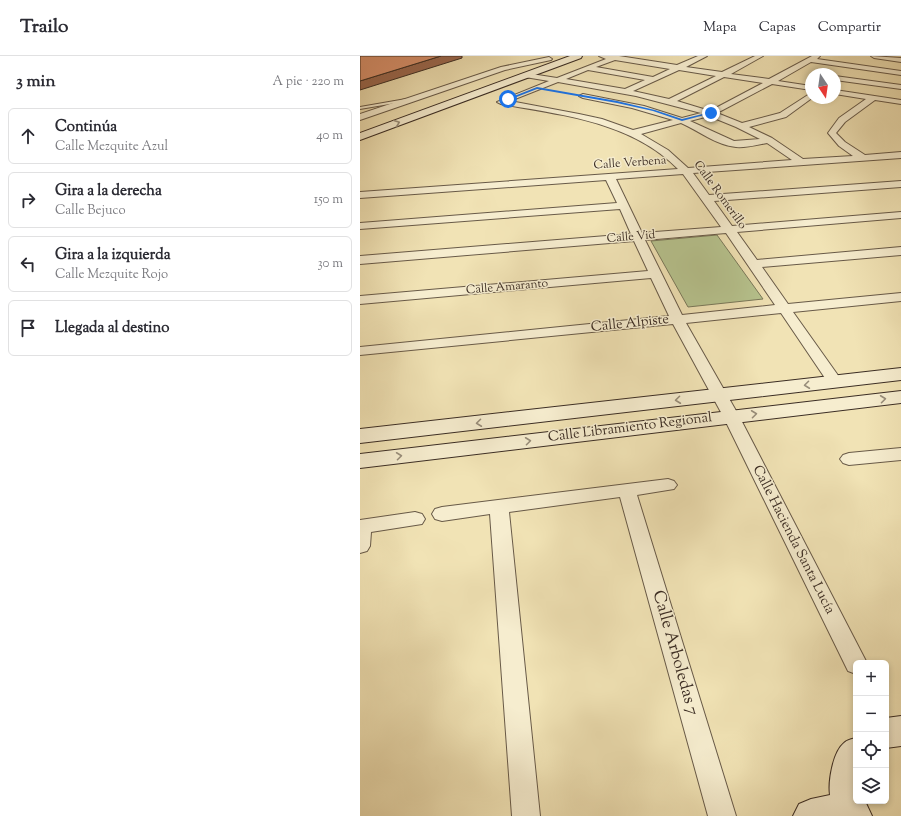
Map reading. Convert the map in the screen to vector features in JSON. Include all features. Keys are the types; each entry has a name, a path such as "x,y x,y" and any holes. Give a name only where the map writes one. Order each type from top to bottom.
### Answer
{"main road":[{"path":"360,137 578,56"},
{"path":"360,125 553,57"},
{"name":"Calle Libramiento Regional","path":"360,436 901,374"},
{"name":"Calle Libramiento Regional","path":"360,461 901,396"},
{"path":"811,816 852,812 846,781 853,757"}],"street":[{"path":"627,92 654,78 704,56"},
{"path":"671,101 760,56"},
{"path":"874,56 901,60"},
{"path":"360,117 503,68 553,57"},
{"path":"609,57 586,68 553,79 498,98 496,100 500,102 537,88 553,79 609,57 769,83 805,87"},
{"path":"633,133 711,113 725,107 814,58 901,73"},
{"path":"586,68 654,78"},
{"path":"790,71 804,73"},
{"path":"528,74 671,101 711,113 770,140 802,163"},
{"path":"841,79 901,87"},
{"path":"537,88 556,91"},
{"path":"841,93 901,102"},
{"path":"576,94 636,106 682,120 732,144 744,144 770,140"},
{"path":"864,158 842,145 835,139 832,133 842,120 873,98"},
{"path":"742,126 783,115 805,99"},
{"name":"Calle Romerillo","path":"500,102 574,116 614,126 633,133 667,153 688,172 834,381"},
{"name":"Calle Verbena","path":"360,195 688,172 901,155"},
{"name":"Calle Hacienda Santa Lucía","path":"610,177 677,319 731,416 854,660"},
{"path":"706,198 901,184"},
{"path":"360,226 623,206"},
{"name":"Calle Vid","path":"360,260 901,215"},
{"path":"753,264 901,251"},
{"name":"Calle Amaranto","path":"360,300 655,274"},
{"name":"Calle Alpiste","path":"360,352 901,297"},
{"path":"849,460 898,458"},
{"path":"442,514 668,485"},
{"name":"Calle Arboledas 7","path":"627,491 722,816"},
{"path":"499,506 526,816"},
{"path":"360,546 361,526 415,519"}],"lane":[{"path":"360,108 410,99"}],"green space":[{"path":"717,235 763,299 688,307 651,241"}],"building":[{"path":"360,56 441,56 360,81"}],"route":[{"path":"508,99 537,88 617,102 654,111 682,120 711,113"}]}
